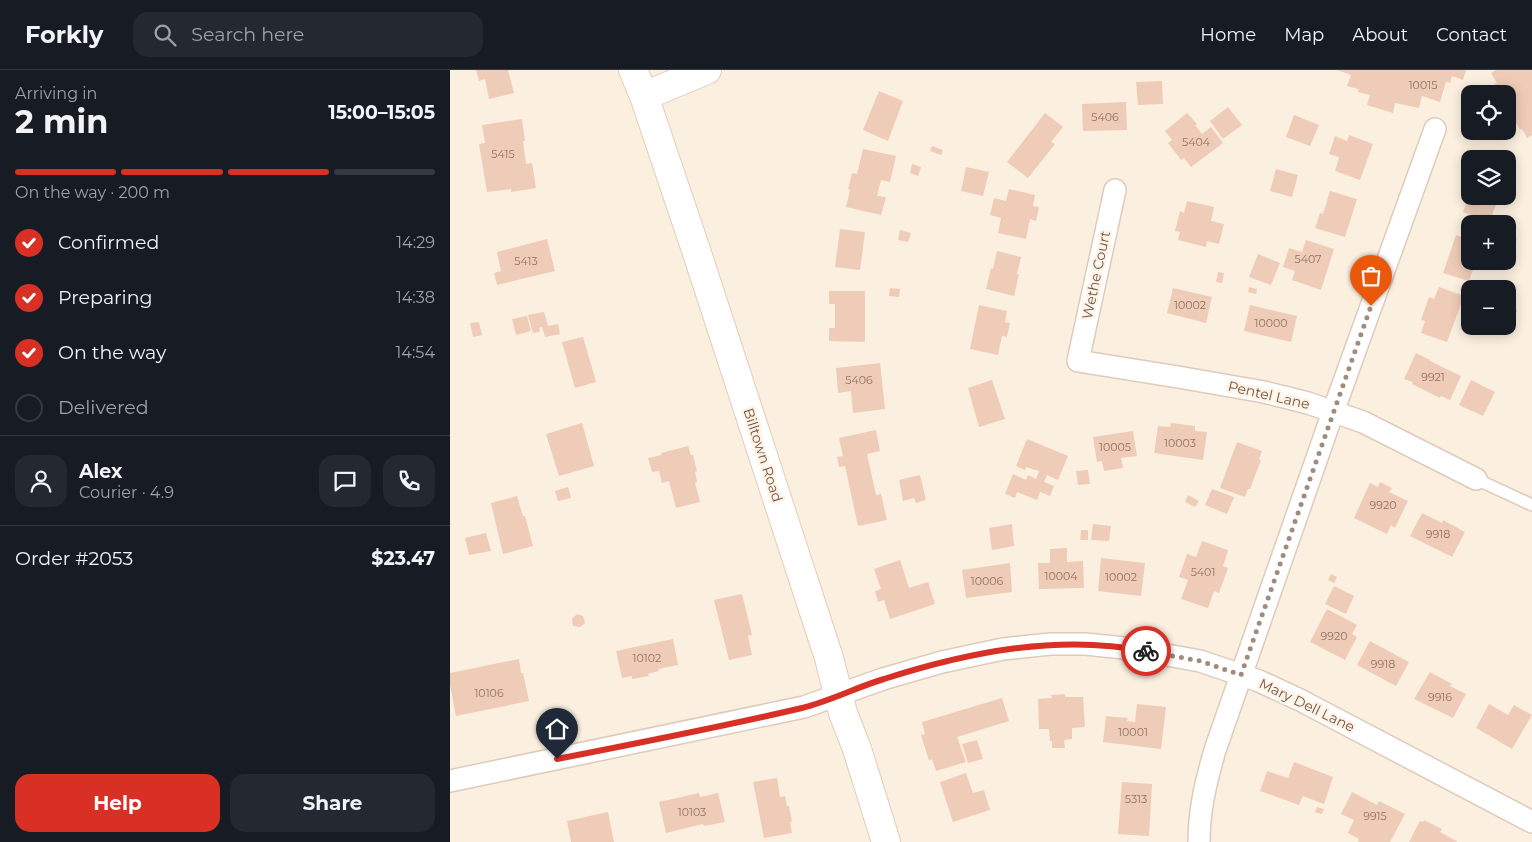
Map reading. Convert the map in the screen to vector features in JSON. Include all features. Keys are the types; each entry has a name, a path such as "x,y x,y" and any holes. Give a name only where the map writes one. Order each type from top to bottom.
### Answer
{"main road":[{"name":"Billtown Road","path":"633,70 644,96 703,269 826,649 843,713 857,749 886,842"},
{"path":"644,96 707,70"}],"street":[{"path":"1199,842 1199,817 1202,794 1214,750 1332,412 1435,129"},
{"name":"Wethe Court","path":"1078,361 1115,190"},
{"name":"Pentel Lane","path":"1078,361 1264,392 1308,404 1364,422 1476,479"},
{"name":"Mary Dell Lane","path":"450,781 804,707 883,679 942,662 1003,650 1050,644 1086,644 1134,649 1200,661 1259,681 1300,700 1532,822"}],"lane":[{"path":"1476,479 1532,505"}],"building":[{"path":"476,70 508,70 514,93 489,99 485,79 479,81"},
{"path":"1337,70 1466,70 1463,80 1452,76 1450,83 1446,82 1440,102 1422,96 1419,108 1395,103 1393,113 1367,105 1370,95 1358,92 1358,89 1347,86 1351,75"},
{"path":"1496,70 1532,70 1532,135 1527,138 1516,123 1516,85 1495,85 1497,83 1491,73"},
{"path":"1162,81 1163,104 1138,105 1136,82"},
{"path":"879,91 903,101 888,141 863,130"},
{"path":"1126,102 1127,130 1083,131 1082,104"},
{"path":"1228,107 1242,125 1223,139 1210,121"},
{"path":"1045,113 1063,127 1051,142 1055,144 1028,178 1007,162"},
{"path":"1187,113 1197,124 1195,125 1202,134 1211,127 1223,143 1191,167 1184,158 1181,160 1168,143 1172,140 1165,131"},
{"path":"1294,115 1319,125 1310,146 1286,137"},
{"path":"522,119 526,164 532,163 536,188 511,192 511,189 487,192 479,144 485,143 482,125"},
{"path":"1349,135 1373,144 1360,180 1335,171 1339,157 1329,154 1335,136 1347,141"},
{"path":"932,146 943,150 941,155 930,151"},
{"path":"863,149 896,156 890,182 881,180 877,196 886,197 881,215 846,207 852,173 857,174"},
{"path":"912,164 921,167 918,176 910,173"},
{"path":"966,167 989,172 983,196 961,191"},
{"path":"1276,169 1298,175 1292,197 1270,191"},
{"path":"1009,189 1035,195 1033,206 1039,207 1036,221 1030,219 1026,239 998,233 1001,218 990,215 994,198 1006,201"},
{"path":"1330,191 1357,199 1345,237 1315,228 1320,213 1323,214"},
{"path":"1187,201 1214,207 1211,221 1224,224 1219,244 1207,241 1206,247 1178,240 1180,232 1175,231 1180,211 1184,213"},
{"path":"1465,205 1496,205 1492,215 1472,215 1463,212"},
{"path":"840,229 865,232 860,270 835,267"},
{"path":"900,230 911,233 908,242 898,240"},
{"path":"1456,235 1461,237 1461,270 1473,270 1469,280 1443,273"},
{"path":"547,239 555,271 497,285 494,273 501,271 497,252"},
{"path":"1306,240 1334,249 1321,290 1292,280 1295,271 1283,267 1289,248 1302,252"},
{"path":"997,251 1021,257 1014,296 986,289"},
{"path":"1258,254 1280,263 1271,285 1249,277"},
{"path":"1218,272 1224,273 1222,283 1216,282"},
{"path":"1249,287 1257,289 1256,294 1248,292"},
{"path":"1439,287 1461,295 1461,304 1447,342 1421,333 1425,321 1421,320 1429,297 1434,299"},
{"path":"890,288 900,289 899,297 889,296"},
{"path":"1173,288 1212,297 1206,323 1167,313"},
{"path":"829,291 865,291 865,342 829,341 829,328 835,328 835,304 829,304"},
{"path":"979,305 1007,311 1005,322 1010,323 1007,337 1002,336 998,355 970,349"},
{"path":"1250,305 1297,316 1291,342 1244,331"},
{"path":"544,312 548,326 558,324 560,334 545,337 542,327 539,328 540,332 533,333 528,315"},
{"path":"527,316 531,331 516,335 512,319"},
{"path":"479,322 482,335 473,337 470,323"},
{"path":"583,337 596,382 575,388 562,342"},
{"path":"1416,353 1461,376 1450,400 1441,396 1440,398 1412,384 1413,382 1404,379"},
{"path":"880,363 885,409 853,413 851,391 838,393 836,368"},
{"path":"992,380 1005,419 979,427 968,388"},
{"path":"1471,380 1495,392 1483,416 1459,405"},
{"path":"582,423 594,466 559,476 546,434"},
{"path":"1171,423 1195,426 1195,431 1207,432 1203,460 1154,453 1158,426 1170,427"},
{"path":"876,430 880,451 867,454 876,495 881,494 887,520 858,526 845,466 839,467 837,457 843,456 839,438"},
{"path":"1133,431 1137,456 1121,458 1123,468 1104,471 1102,461 1097,462 1093,437"},
{"path":"1027,439 1068,456 1058,480 1047,475 1044,482 1054,486 1050,496 1040,492 1037,500 1017,492 1015,498 1005,494 1013,474 1026,480 1028,475 1036,479 1039,471 1026,467 1025,470 1016,466"},
{"path":"1237,442 1262,451 1259,459 1261,460 1245,497 1220,488"},
{"path":"688,446 691,455 693,455 697,471 695,472 697,482 695,483 700,502 676,508 669,481 662,483 659,471 652,472 648,458"},
{"path":"1088,470 1090,484 1078,485 1076,471"},
{"path":"920,475 926,500 916,503 914,498 903,501 899,480"},
{"path":"1380,482 1392,488 1389,492 1408,501 1395,528 1391,525 1387,534 1354,518 1370,483 1378,487"},
{"path":"568,487 571,498 558,501 555,491"},
{"path":"1212,489 1234,497 1227,514 1205,505"},
{"path":"1188,495 1199,501 1195,507 1185,502"},
{"path":"517,496 523,516 525,516 533,546 503,554 491,503"},
{"path":"1422,513 1442,523 1443,520 1465,532 1452,557 1410,536"},
{"path":"1012,524 1014,546 992,550 989,528"},
{"path":"1093,524 1111,526 1109,541 1091,540"},
{"path":"1081,530 1088,530 1088,540 1080,540"},
{"path":"486,533 491,551 469,555 465,538"},
{"path":"1202,541 1228,550 1223,566 1228,568 1219,593 1214,591 1208,608 1181,599 1188,580 1179,577 1187,554 1196,557"},
{"path":"1067,548 1067,562 1083,561 1084,588 1039,589 1038,563 1050,563 1050,549"},
{"path":"1101,558 1145,563 1141,596 1098,591"},
{"path":"900,560 909,588 928,582 935,604 890,619 884,600 878,602 875,591 881,589 874,569"},
{"path":"1010,563 1012,592 966,598 962,570"},
{"path":"1331,574 1337,577 1334,583 1328,580"},
{"path":"1334,586 1354,596 1346,614 1325,604"},
{"path":"742,594 752,635 748,636 752,655 729,660 714,600"},
{"path":"1327,609 1357,625 1352,634 1357,637 1345,660 1310,642"},
{"path":"577,614 583,616 585,623 580,627 573,626 572,619"},
{"path":"673,639 678,665 658,669 659,671 648,674 649,676 632,679 632,676 622,678 616,651"},
{"path":"1370,641 1409,662 1396,686 1357,665"},
{"path":"519,659 529,701 456,716 450,685 450,673"},
{"path":"1430,672 1452,684 1450,686 1466,694 1453,718 1414,699"},
{"path":"1065,694 1065,697 1083,697 1085,727 1072,728 1072,739 1064,740 1065,748 1052,748 1049,729 1039,729 1038,699 1052,698 1051,695"},
{"path":"1002,698 1009,721 957,737 966,762 936,771 932,759 929,761 921,735 925,734 922,722"},
{"path":"1137,704 1166,707 1161,749 1103,742 1106,716 1128,718 1127,721 1135,722"},
{"path":"1489,704 1508,715 1514,705 1532,715 1512,749 1476,728"},
{"path":"977,740 983,759 968,763 962,744"},
{"path":"1294,762 1333,777 1324,804 1303,796 1299,805 1260,791 1267,771 1288,778"},
{"path":"966,773 973,793 984,790 990,810 953,822 940,782"},
{"path":"777,778 780,797 785,796 787,806 789,806 792,833 764,838 753,782"},
{"path":"1122,782 1152,784 1149,836 1118,834"},
{"path":"1352,792 1377,805 1379,801 1405,814 1390,842 1360,842 1358,841 1359,839 1348,833 1354,820 1341,814"},
{"path":"699,793 700,797 718,793 725,822 704,826 703,824 666,833 659,802"},
{"path":"1317,807 1324,809 1322,814 1315,812"},
{"path":"608,812 614,842 571,842 567,821"},
{"path":"1424,820 1442,829 1440,832 1458,842 1409,842 1420,821 1423,822"}],"way so far":[{"path":"1146,651 1200,661 1241,675 1332,412 1371,306"}],"route":[{"path":"557,759 804,707 883,679 942,662 1003,650 1050,644 1086,644 1146,651"}]}
